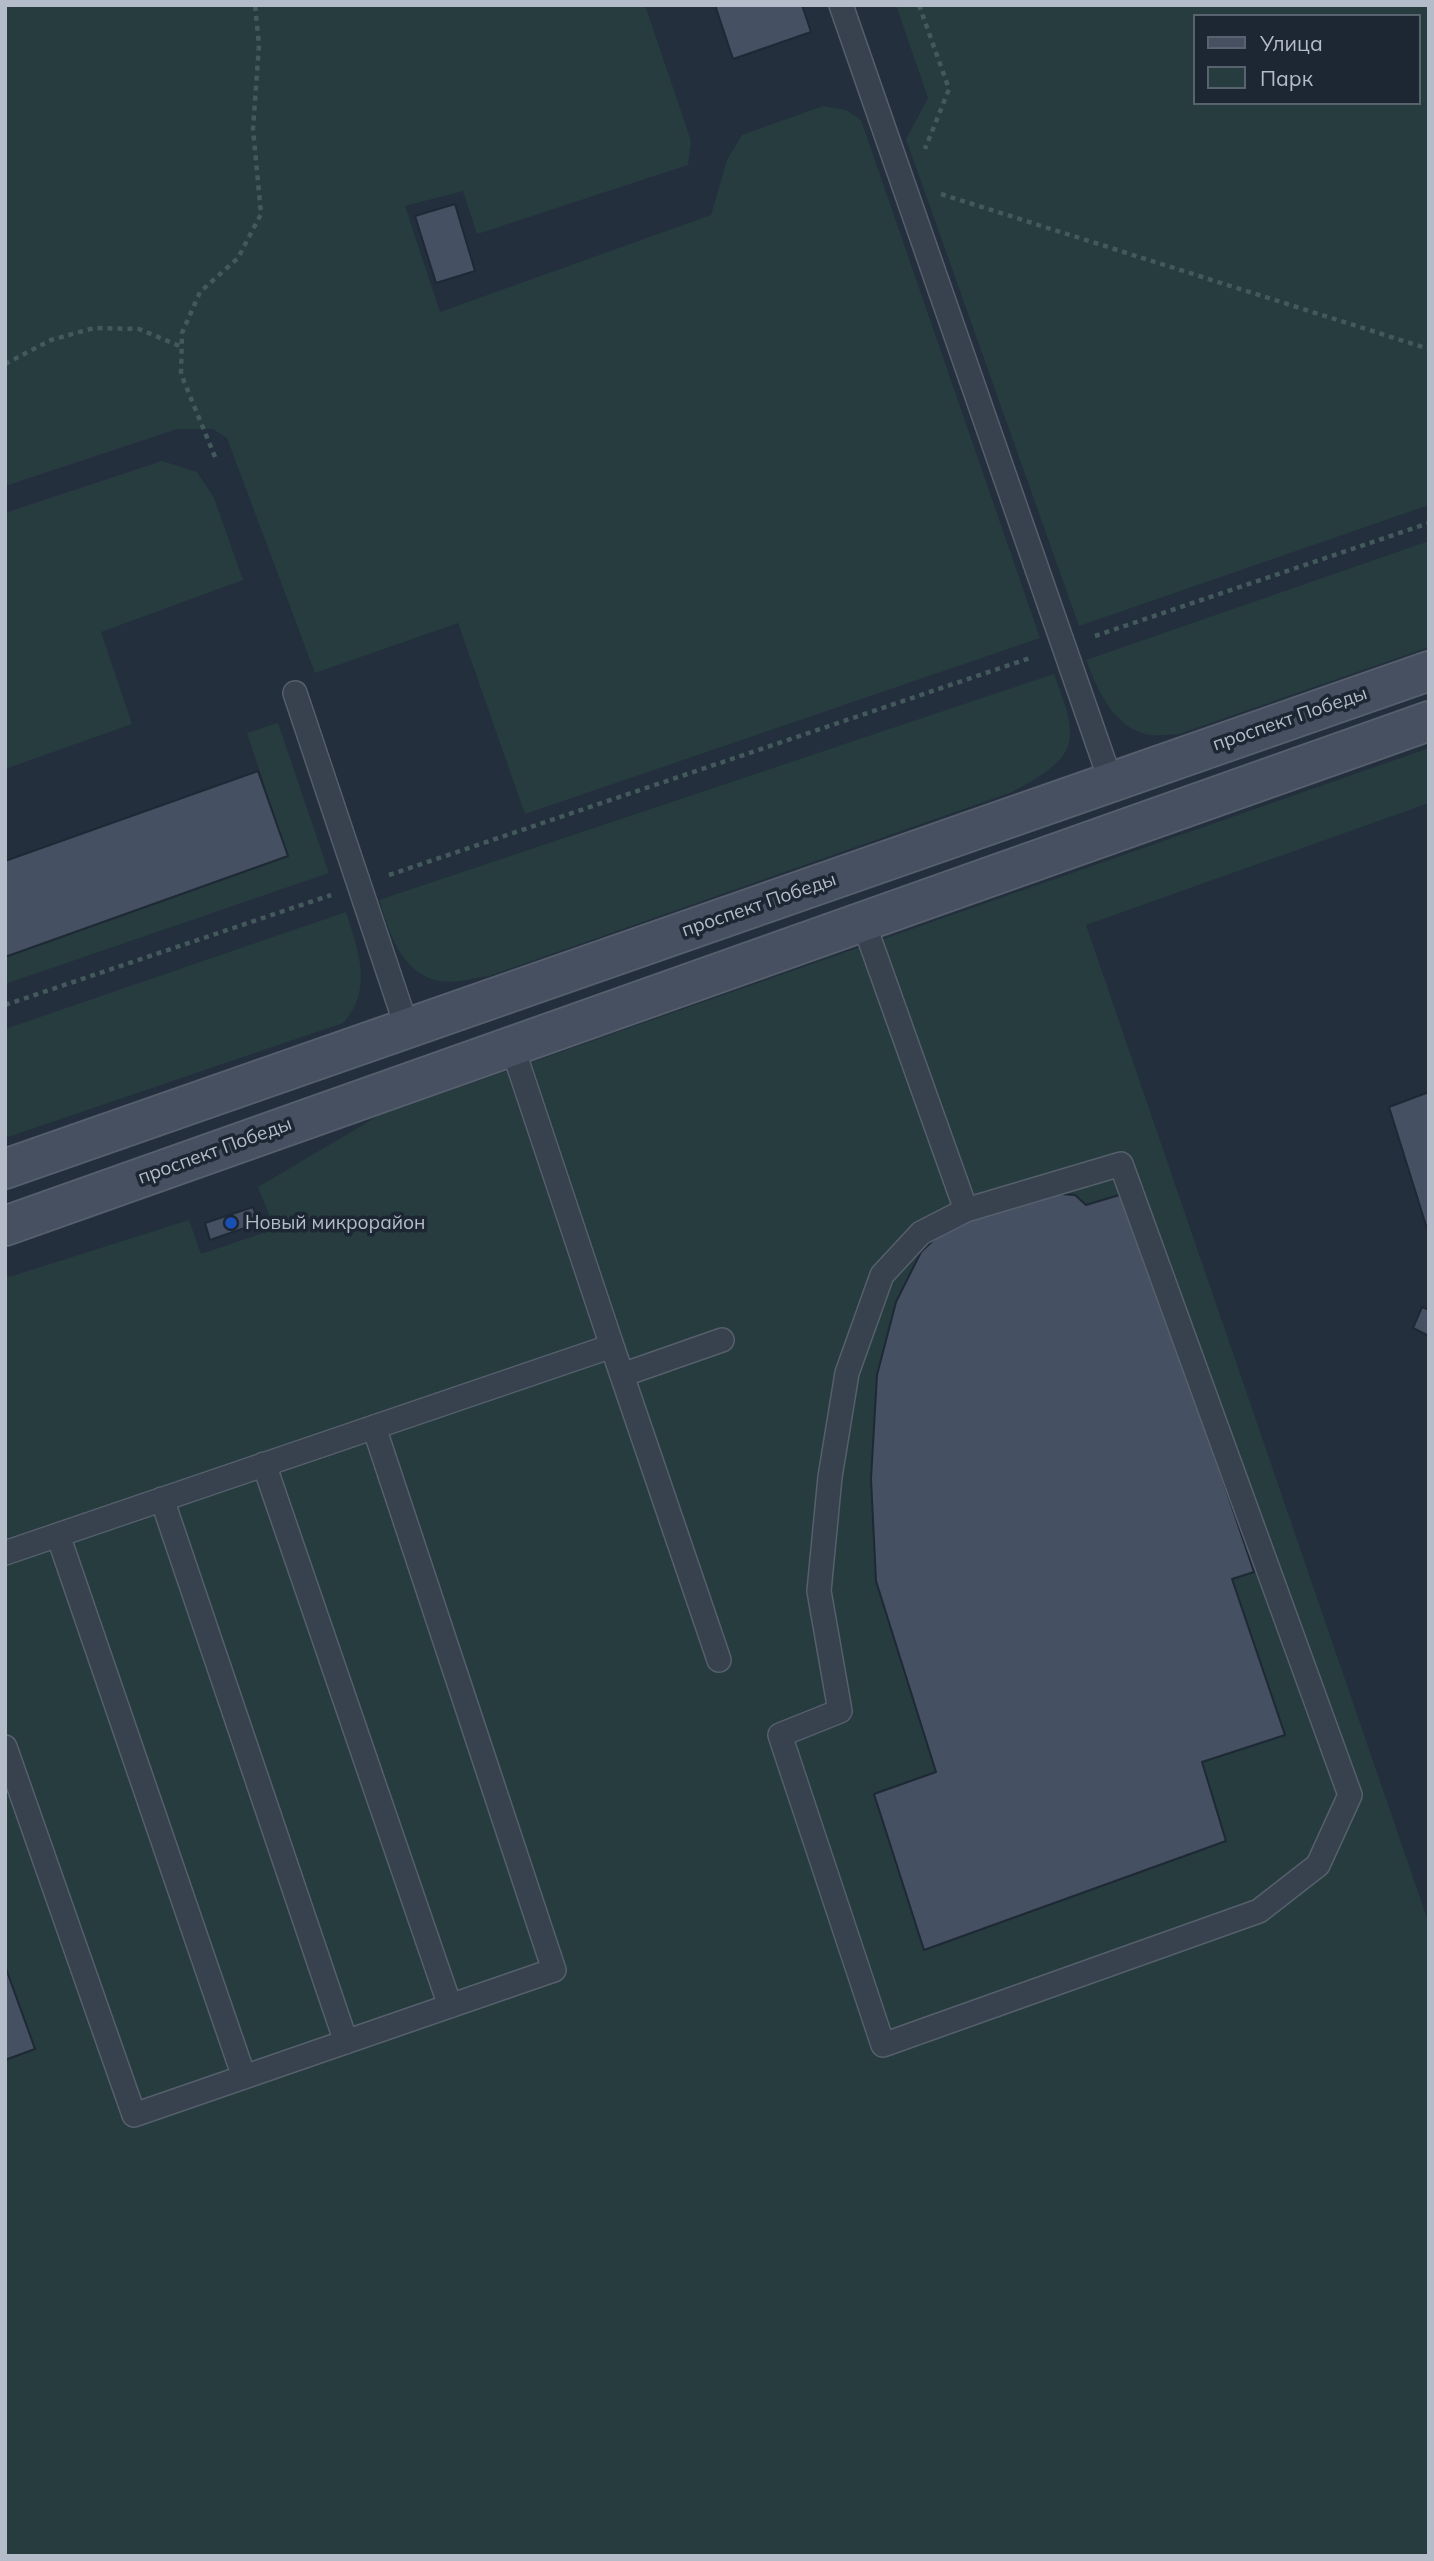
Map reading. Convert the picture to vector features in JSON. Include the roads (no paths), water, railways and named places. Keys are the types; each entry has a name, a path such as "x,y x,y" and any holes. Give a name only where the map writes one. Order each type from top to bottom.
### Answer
{"main road":[{"name":"проспект Победы","path":"5,1169 1429,670"},
{"name":"проспект Победы","path":"5,1226 1429,720"},
{"path":"1111,782 1126,828"},
{"path":"407,1028 426,1077"}],"lane":[{"path":"841,5 1111,782"},
{"path":"295,693 407,1028"},
{"path":"863,921 966,1210"},
{"path":"512,1046 719,1660"},
{"path":"1121,1164 1350,1795 1318,1865 1259,1911 883,2045 780,1735 840,1711 819,1591 830,1477 847,1373 873,1299 882,1275 921,1233 966,1210 1121,1164"},
{"path":"622,1375 722,1340"},
{"path":"5,1553 612,1346"},
{"path":"5,1746 134,2115 554,1970 374,1427"},
{"path":"264,1464 450,2006"},
{"path":"162,1499 346,2042"},
{"path":"58,1535 244,2077"}],"place":[{"name":"Новый микрорайон","path":"231,1223"}]}
